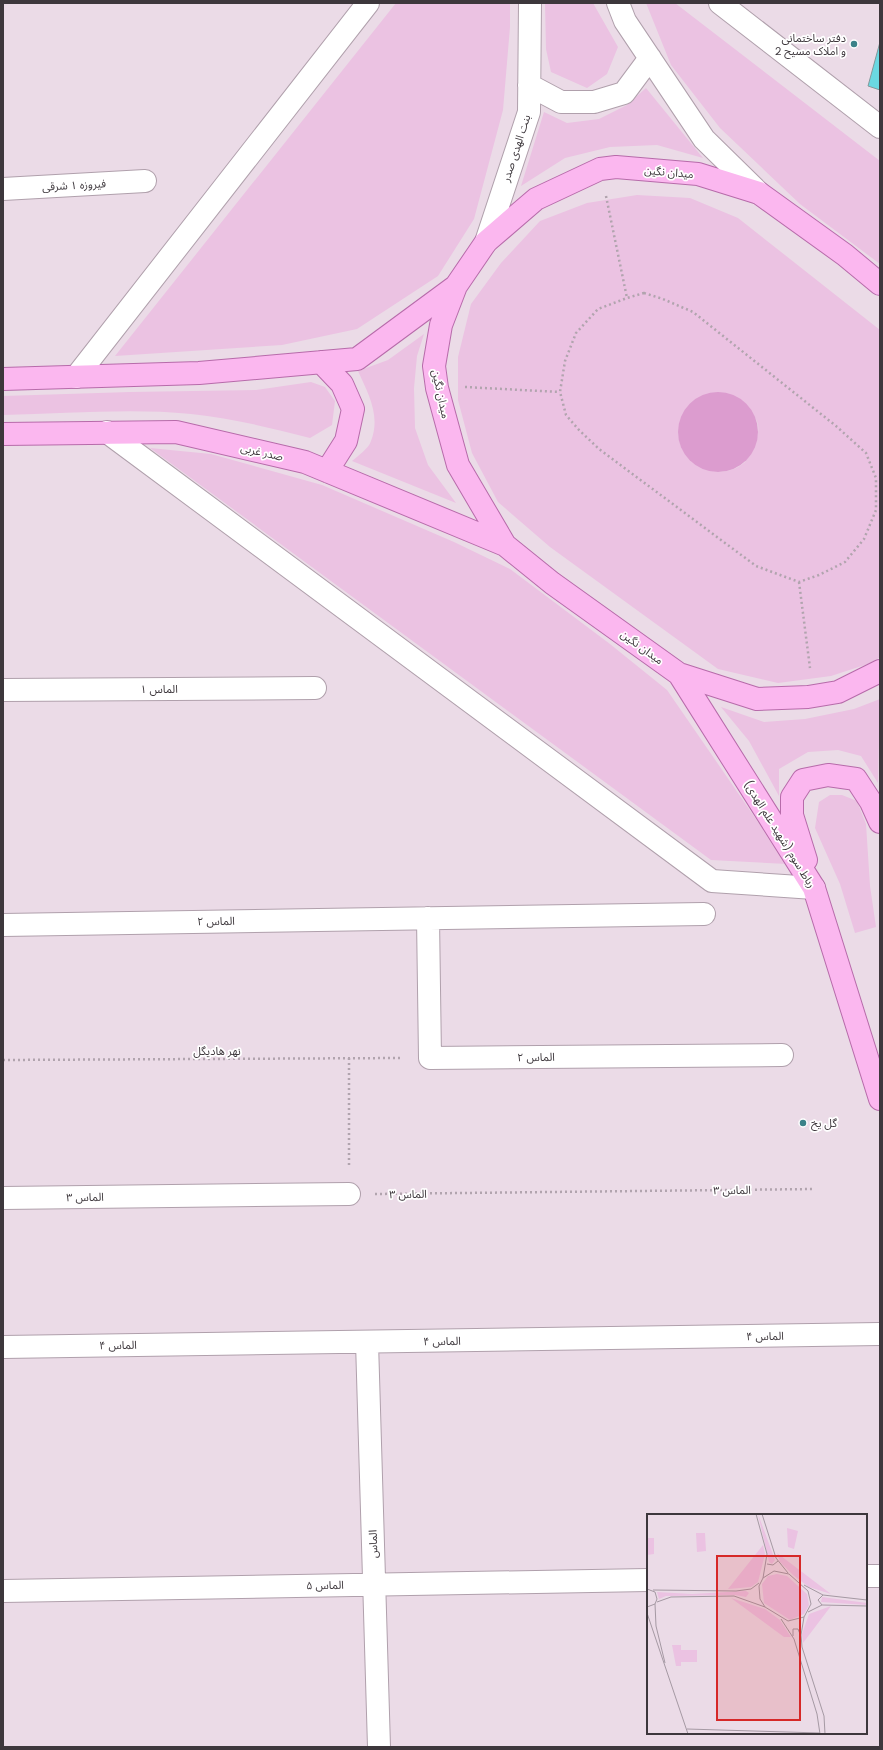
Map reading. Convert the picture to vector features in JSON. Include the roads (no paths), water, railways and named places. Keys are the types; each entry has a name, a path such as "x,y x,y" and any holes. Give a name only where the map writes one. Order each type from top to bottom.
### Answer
{"main road":[{"name":"میدان نگین","path":"880,284 845,254 759,193 698,174 616,167 600,169 536,199 486,242 456,286 441,324 434,366 437,388 458,465 505,545 552,583 679,674 757,699 808,698 838,692 880,671"},
{"path":"3,379 199,373 357,359 456,286"},
{"path":"321,362 342,384 353,409 346,441 327,471"},
{"name":"صدر غربی","path":"3,434 176,432 304,462 505,545"},
{"name":"رباط سوم (شهید علم الهدی)","path":"679,674 814,888 880,1099"},
{"path":"814,888 792,815 792,797 803,780 828,775 856,779 880,822"}],"street":[{"path":"76,377 368,3"},
{"name":"بنت الهدی صدر","path":"486,242 529,112 530,3"},
{"path":"618,3 625,21 704,139 759,193"},
{"path":"720,3 880,127"},
{"path":"529,85 561,102 594,102 624,93 650,58"},
{"name":"فیروزه ۱ شرقی","path":"3,189 145,181"},
{"path":"107,432 712,880 814,888"},
{"name":"الماس ۱","path":"3,690 315,688"},
{"name":"الماس ۲","path":"3,925 704,914"},
{"name":"الماس ۲","path":"428,918 430,1058 782,1055"},
{"name":"الماس ۳","path":"3,1198 349,1194"},
{"name":"الماس ۴","path":"3,1347 880,1334"},
{"name":"الماس","path":"367,1342 379,1747"},
{"path":"867,1576 880,1576"},
{"name":"الماس ۵","path":"3,1591 647,1580"}],"place":[{"name":"دفتر ساختمانی و املاک مسیح 2","path":"854,44"},
{"name":"گل یخ","path":"803,1123"}]}
